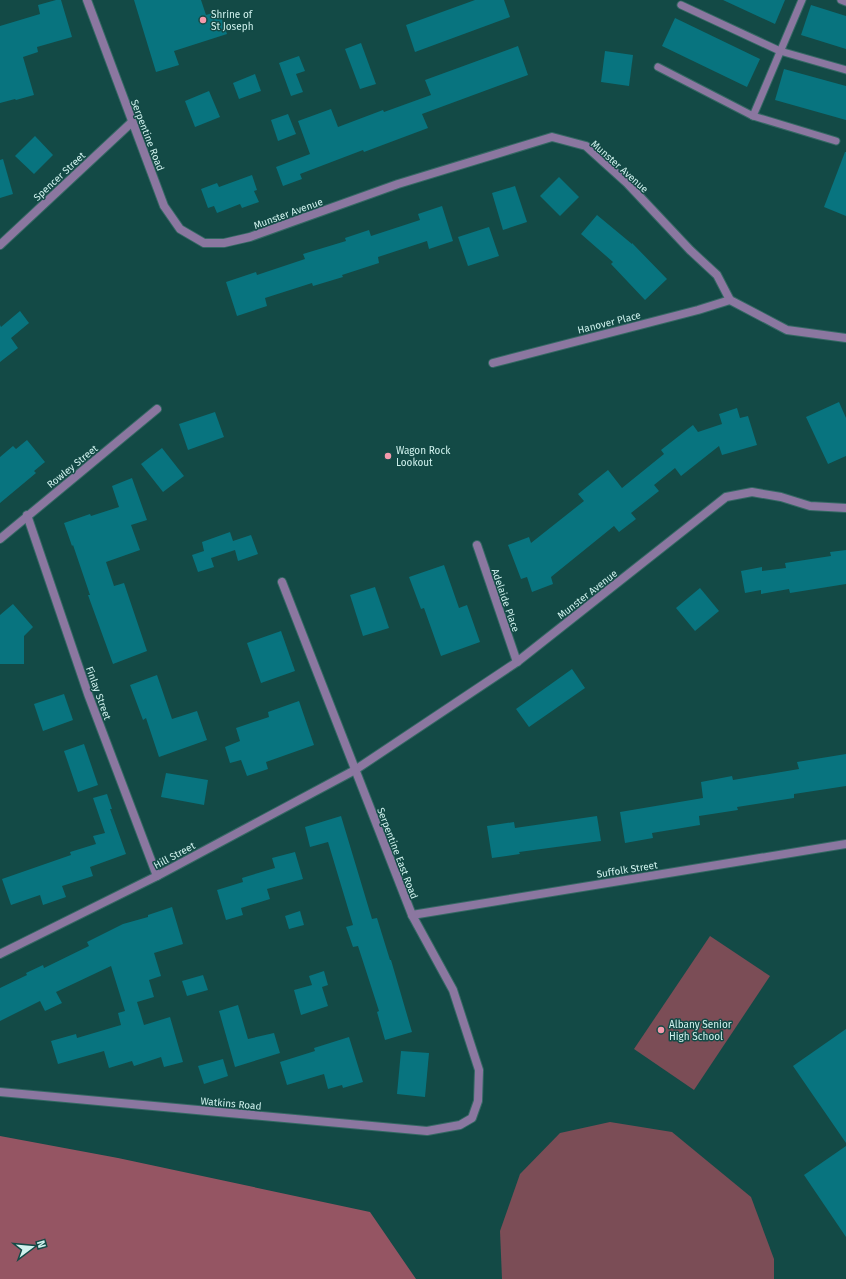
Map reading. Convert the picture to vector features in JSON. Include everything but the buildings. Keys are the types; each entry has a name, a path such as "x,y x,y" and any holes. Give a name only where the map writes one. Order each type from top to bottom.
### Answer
{"street":[{"name":"Serpentine Road","path":"87,0 164,206 180,229 204,243 224,243"},
{"name":"Spencer Street","path":"0,245 132,122"},
{"name":"Munster Avenue","path":"224,243 250,237 398,184 552,137 586,146 627,183 690,250 717,275 730,300"},
{"path":"730,300 787,330 846,338"},
{"name":"Hanover Place","path":"493,363 698,310 730,300"},
{"name":"Rowley Street","path":"0,539 27,515 157,409"},
{"name":"Munster Avenue","path":"355,770 517,662 726,497 752,492 781,497 810,506 846,508"},
{"name":"Finlay Street","path":"27,515 88,694 157,876"},
{"name":"Adelaide Place","path":"477,545 517,662"},
{"name":"Serpentine East Road","path":"282,582 412,915 453,990 479,1070 478,1101 472,1118 460,1125"},
{"name":"Hill Street","path":"0,954 157,876 355,770"},
{"name":"Suffolk Street","path":"412,915 846,844"},
{"name":"Watkins Road","path":"0,1092 427,1131 460,1125"}],"lane":[{"path":"753,116 802,0"},
{"path":"841,0 846,2"},
{"path":"682,5 780,51 846,70"},
{"path":"658,67 753,116 836,141"}],"shaded area":[{"path":"710,936 770,976 694,1090 634,1049"},
{"path":"610,1122 672,1132 751,1197 774,1259 774,1279 502,1279 500,1231 520,1174 560,1133"},
{"path":"0,1136 118,1158 370,1212 416,1279 0,1279"}],"place":[{"name":"Shrine of St Joseph","path":"203,20"},
{"name":"Wagon Rock Lookout","path":"388,456"},
{"name":"Albany Senior High School","path":"661,1030"}]}
